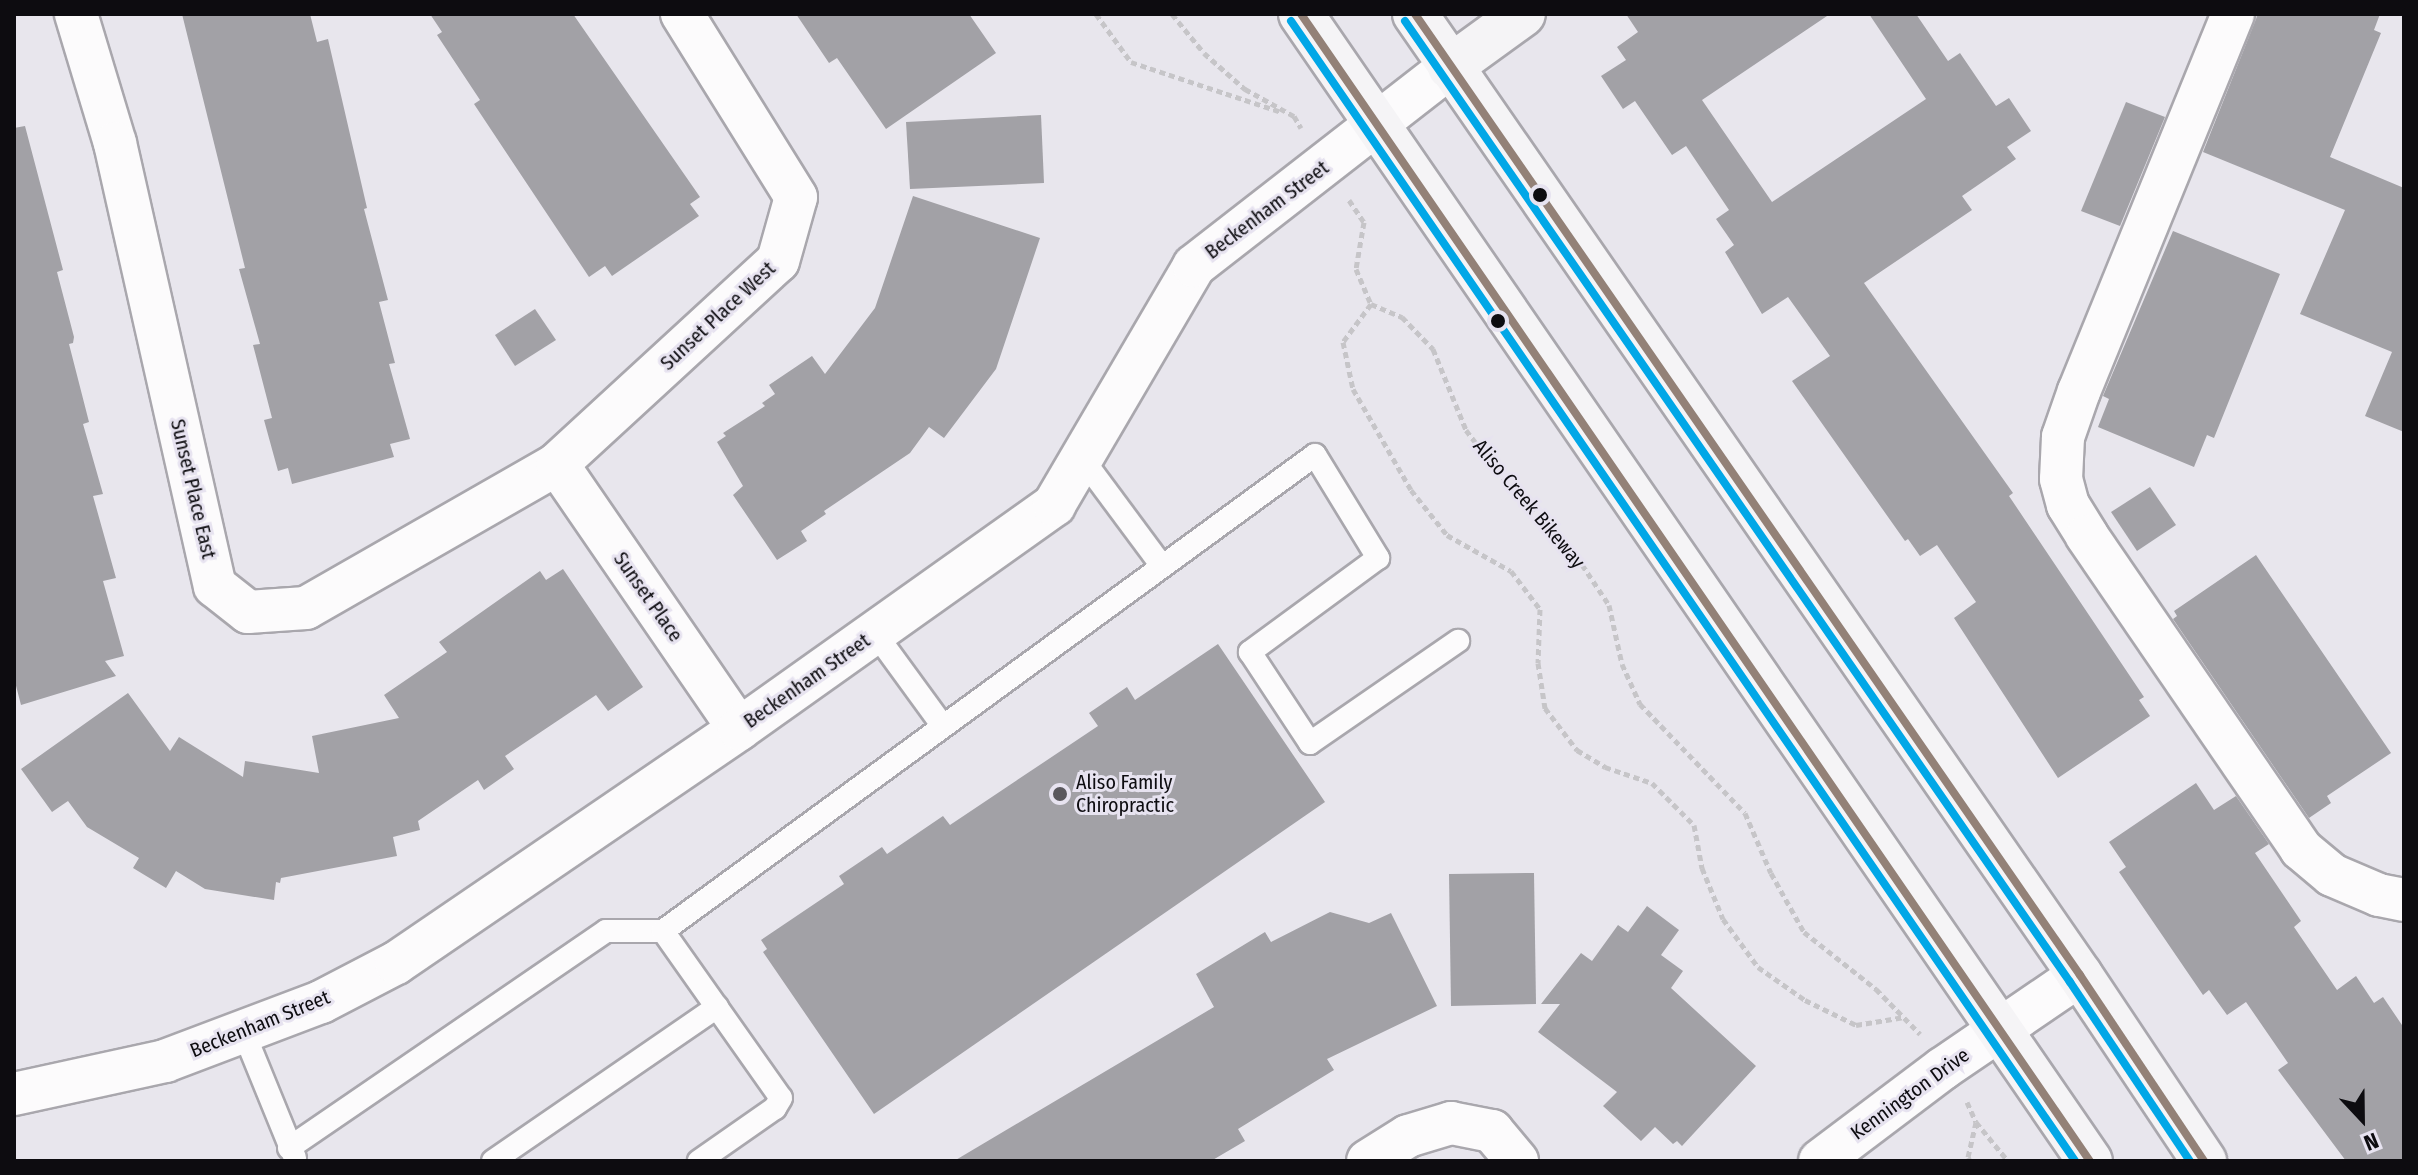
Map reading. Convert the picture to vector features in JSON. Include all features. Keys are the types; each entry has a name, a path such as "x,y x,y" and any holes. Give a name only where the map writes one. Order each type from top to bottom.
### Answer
{"main road":[{"path":"1301,14 2090,1161"},
{"path":"1415,14 2080,975 2204,1161"},
{"path":"1450,67 1523,14"}],"street":[{"name":"Sunset Place East","path":"76,14 115,143 215,586 248,612 306,608 557,464"},
{"name":"Sunset Place West","path":"557,464 778,261 796,197 682,14"},
{"path":"2233,14 2079,391 2063,437 2061,479 2068,505 2087,536 2301,849 2332,875 2379,895 2404,900"},
{"name":"Beckenham Street","path":"14,1094 165,1061 321,1002 396,963 739,729 1054,505 1194,266 1450,67"},
{"name":"Sunset Place","path":"557,464 739,729"},
{"name":"Kennington Drive","path":"1820,1161 1942,1069 2080,975"},
{"path":"1368,1161 1408,1136 1451,1123 1492,1131 1517,1161"}],"lane":[{"path":"244,1033 293,1154 606,931 663,931 1315,455 1378,558 1250,652 1310,743 1458,641"},
{"path":"1081,457 1162,566"},
{"path":"875,633 942,725"},
{"path":"663,931 781,1098 775,1108 699,1161"},
{"path":"493,1161 717,1007"}],"path":[{"path":"1096,14 1131,62 1294,116"},
{"path":"1172,14 1204,53 1245,89 1294,116 1364,222 1356,269 1371,304 1343,342 1353,389 1411,490 1447,535 1511,571 1540,609 1538,663 1545,708 1577,750 1605,767 1652,783 1694,825 1702,868 1723,919 1758,967 1805,1000 1856,1025 1905,1017"},
{"name":"Aliso Creek Bikeway","path":"1371,304 1402,317 1433,349 1466,430 1515,494 1571,548 1609,605 1622,664 1640,704 1745,813 1771,873 1804,932 1905,1017 1973,1109 1976,1122 2008,1161"},
{"path":"1970,1161 1976,1122"}],"building":[{"path":"182,14 310,14 317,42 328,39 367,208 364,209 388,300 379,302 395,363 389,364 410,439 390,444 394,457 292,484 288,468 278,471 264,420 272,418 253,345 260,344 239,269 245,268"},
{"path":"430,14 573,14 700,197 690,204 699,216 612,276 605,266 589,277 474,104 480,100 437,35 442,32"},
{"path":"796,14 969,14 996,53 886,129 837,58 829,63"},
{"path":"1626,14 1830,14 1702,100 1772,202 1926,99 1869,14 1916,14 1948,61 1960,53 1996,106 2009,98 2031,131 2007,147 2016,159 1962,196 1972,210 1864,283 2013,493 2009,496 2144,697 2139,700 2150,716 2058,778 1954,618 1976,602 1937,545 1920,556 1908,539 1905,541 1792,381 1830,356 1788,297 1762,314 1725,252 1734,245 1716,219 1729,210 1686,146 1672,155 1635,101 1623,109 1601,76 1626,60 1617,47 1638,32"},
{"path":"2258,14 2380,14 2374,30 2381,33 2330,157 2404,188 2404,432 2365,416 2392,352 2300,314 2345,210 2203,152"},
{"path":"2126,102 2165,117 2120,226 2081,211"},
{"path":"1041,115 1044,183 910,189 906,122"},
{"path":"25,126 63,270 57,272 74,337 73,343 69,344 89,422 83,424 103,494 93,496 116,578 103,581 124,656 105,661 116,676 21,705 14,678 14,128"},
{"path":"913,196 1040,238 996,369 944,438 929,427 910,453 824,511 826,514 801,531 807,541 777,560 733,495 743,486 717,442 726,436 723,433 765,406 762,403 775,394 769,385 812,356 825,374 875,308"},
{"path":"2173,231 2280,274 2214,438 2207,435 2194,467 2098,427 2109,399 2103,396"},
{"path":"535,309 556,340 515,366 495,335"},
{"path":"2150,487 2176,525 2137,551 2111,512"},
{"path":"2256,555 2391,753 2327,796 2331,803 2309,818 2173,619 2177,616 2174,611"},
{"path":"563,569 643,687 608,711 596,695 505,756 514,769 484,790 478,780 418,821 420,830 393,837 397,856 281,878 280,883 276,882 274,900 205,889 176,871 166,888 133,868 139,858 87,827 68,801 52,812 21,769 128,693 170,751 179,737 243,777 245,761 319,773 312,736 399,718 384,695 447,652 439,642 540,571 546,580"},
{"path":"1218,644 1325,802 874,1114 763,952 767,949 761,940 844,884 839,876 882,847 887,854 943,816 950,825 1098,726 1089,713 1127,687 1135,700"},
{"path":"2196,783 2214,810 2236,796 2269,844 2255,853 2301,921 2294,927 2337,990 2356,976 2374,1003 2383,997 2404,1028 2404,1161 2346,1161 2278,1070 2288,1063 2246,1002 2227,1015 2209,990 2203,995 2119,872 2126,867 2109,842"},
{"path":"1534,873 1536,1004 1451,1006 1449,874"},
{"path":"1647,906 1679,930 1661,955 1683,971 1671,988 1756,1066 1682,1146 1677,1141 1673,1144 1655,1127 1641,1141 1603,1106 1617,1092 1538,1032 1560,1004 1541,1004 1581,953 1592,961 1618,925 1628,932"},
{"path":"1330,912 1369,923 1391,913 1437,1006 1327,1059 1334,1070 1238,1129 1245,1141 1211,1161 954,1161 1214,1007 1196,974 1265,932 1271,942"}],"transit line":[{"path":"1301,14 2090,1161"},
{"path":"1415,14 2080,975 2204,1161"},
{"path":"1291,21 2075,1161"},
{"path":"1405,21 2070,982 2190,1161"}],"place":[{"name":"Aliso Family Chiropractic","path":"1060,794"}]}
